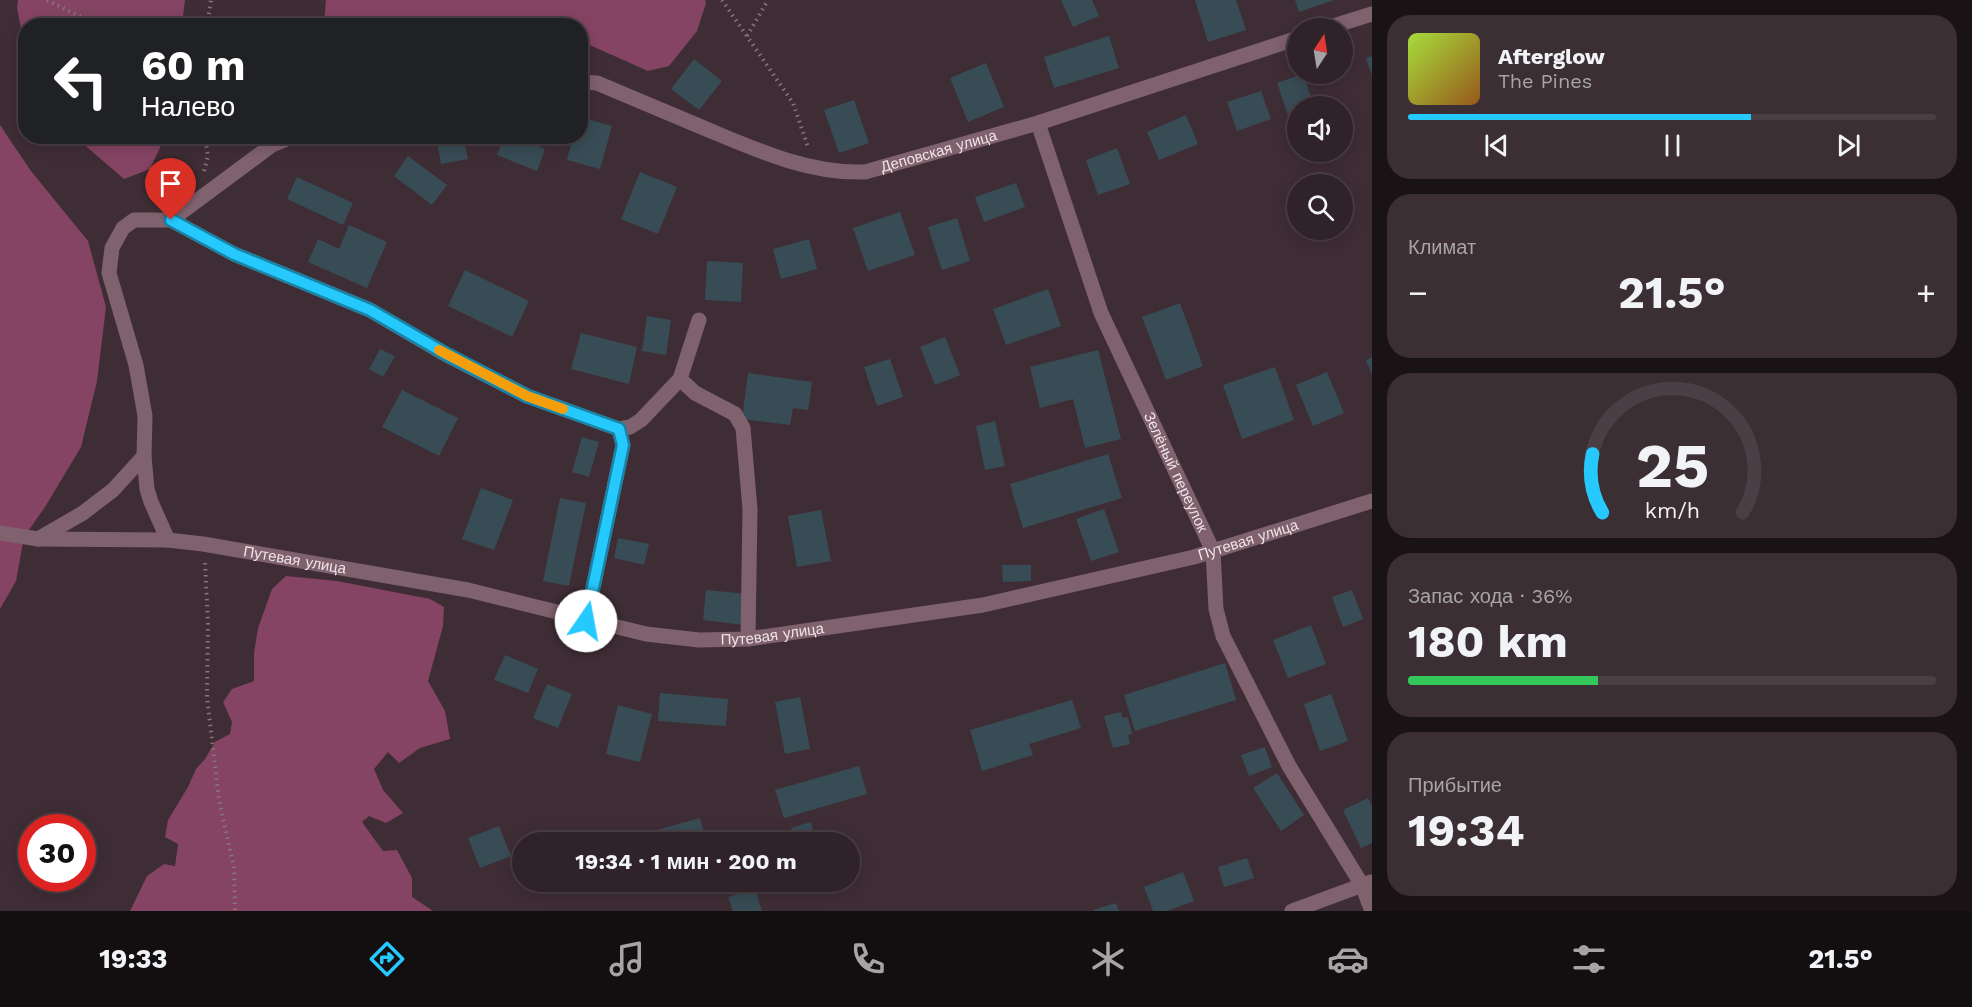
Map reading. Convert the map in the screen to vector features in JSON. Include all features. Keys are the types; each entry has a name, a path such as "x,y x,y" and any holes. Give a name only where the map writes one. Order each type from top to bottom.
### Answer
{"street":[{"path":"1353,20 1372,14"},
{"name":"Деповская улица","path":"588,82 597,83 767,154 842,173 866,172 1038,123 1287,42"},
{"name":"Зелёный переулок","path":"1038,123 1101,313 1213,551 1216,609 1223,636 1289,766 1367,884 1372,911"},
{"path":"171,220 274,144"},
{"path":"168,540 149,496 144,456 145,416 136,365 109,273 112,248 123,228 134,220 171,220 234,254 370,310 446,354 527,396 619,429 630,427 641,420 680,379 699,320"},
{"path":"680,379 695,393 735,414 743,428 750,509 748,639"},
{"path":"586,621 623,445 619,429"},
{"path":"38,539 82,513 113,490 144,456"},
{"name":"Путевая улица","path":"0,533 38,539 168,540 203,543 468,590 646,634 699,640 748,639 983,605 1213,551 1372,501"},
{"path":"1292,911 1367,884"}],"path":[{"path":"47,0 83,18"},
{"path":"208,18 211,0"},
{"path":"722,0 793,103 815,168"},
{"path":"746,36 768,0"},
{"path":"198,198 208,156 206,144"},
{"path":"203,543 208,623 207,697 219,800 234,868 235,911"}],"shaded area":[{"path":"18,0 185,0 183,18 19,18"},
{"path":"326,0 705,0 706,3 697,31 669,66 648,71 588,44 588,18 325,18"},
{"path":"0,125 31,171 88,241 106,307 97,381 81,447 24,537 16,581 0,609"},
{"path":"84,144 162,144 150,169 124,179"},
{"path":"286,576 337,581 430,599 444,607 443,626 428,681 445,711 450,739 420,748 399,763 388,752 374,769 383,790 403,813 386,823 369,816 362,822 383,851 397,850 412,878 412,897 433,911 130,911 147,876 164,864 175,866 178,844 165,837 168,820 196,769 215,742 230,734 232,722 223,702 232,689 254,681 254,653 258,628 272,589"}],"building":[{"path":"1061,0 1092,0 1099,16 1073,27"},
{"path":"1195,0 1236,0 1246,30 1208,42"},
{"path":"1295,0 1334,0 1299,12"},
{"path":"1109,36 1119,68 1054,88 1044,57"},
{"path":"1372,56 1372,75 1366,58"},
{"path":"694,59 722,81 699,110 671,89"},
{"path":"986,63 1004,107 968,122 950,78"},
{"path":"1287,80 1287,84 1306,84 1311,96 1287,96 1287,112 1277,83"},
{"path":"1261,91 1271,119 1237,131 1227,102"},
{"path":"854,100 869,143 839,153 824,110"},
{"path":"1186,115 1198,144 1159,160 1147,132"},
{"path":"588,119 612,126 600,169 567,160 571,144 588,144"},
{"path":"437,144 465,144 468,159 441,164"},
{"path":"501,144 533,144 545,149 537,171 497,155"},
{"path":"1117,148 1130,184 1098,195 1086,160"},
{"path":"408,156 447,185 432,205 394,176"},
{"path":"640,172 677,187 658,234 621,219"},
{"path":"297,177 353,203 343,225 287,199"},
{"path":"1016,183 1025,207 984,222 975,197"},
{"path":"900,212 915,255 868,271 853,228"},
{"path":"957,218 970,261 942,270 928,227"},
{"path":"349,225 387,242 367,288 308,262 318,239 339,249"},
{"path":"809,239 817,269 781,279 773,249"},
{"path":"707,261 743,263 741,302 705,300"},
{"path":"465,270 529,301 512,337 448,306"},
{"path":"1048,289 1061,326 1006,345 993,309"},
{"path":"1180,303 1203,366 1166,380 1142,317"},
{"path":"647,316 671,320 666,355 642,351"},
{"path":"581,333 637,347 629,384 571,369"},
{"path":"945,337 960,375 935,385 920,347"},
{"path":"380,349 395,356 383,377 369,369"},
{"path":"1098,350 1121,439 1085,448 1073,399 1040,408 1030,367"},
{"path":"1372,357 1372,375 1366,360"},
{"path":"890,359 903,397 877,406 864,367"},
{"path":"1275,367 1294,420 1242,439 1223,385"},
{"path":"1327,372 1344,413 1313,426 1296,385"},
{"path":"748,373 812,382 808,410 793,408 790,425 742,419"},
{"path":"402,390 458,418 439,456 382,427"},
{"path":"995,421 1005,466 985,470 976,426"},
{"path":"582,437 599,442 589,477 572,472"},
{"path":"1108,454 1122,498 1023,528 1010,484"},
{"path":"481,488 513,500 494,550 462,539"},
{"path":"560,498 586,503 569,586 543,581"},
{"path":"1104,509 1119,552 1091,561 1076,519"},
{"path":"821,510 831,561 797,567 788,516"},
{"path":"618,538 649,544 644,565 614,558"},
{"path":"1002,565 1031,565 1031,581 1003,582"},
{"path":"706,590 747,594 743,625 703,620"},
{"path":"1352,590 1363,619 1343,627 1332,597"},
{"path":"1311,625 1326,664 1288,678 1273,640"},
{"path":"505,655 538,669 528,693 494,680"},
{"path":"1225,663 1236,700 1135,731 1124,695"},
{"path":"547,684 572,694 558,728 533,718"},
{"path":"660,693 728,699 726,726 658,721"},
{"path":"1331,694 1348,741 1320,751 1304,704"},
{"path":"800,697 810,749 785,754 775,702"},
{"path":"1072,700 1081,728 1029,744 1033,755 982,771 970,730"},
{"path":"618,705 652,714 640,762 606,754"},
{"path":"1121,712 1122,718 1128,717 1132,734 1128,735 1130,744 1113,748 1104,716"},
{"path":"1265,747 1272,767 1249,776 1241,755"},
{"path":"859,766 867,794 784,818 775,790"},
{"path":"1277,773 1304,815 1281,831 1253,788"},
{"path":"1368,798 1372,806 1372,843 1361,848 1343,810"},
{"path":"700,818 704,832 650,832"},
{"path":"811,822 813,832 792,832 791,828"},
{"path":"499,826 511,856 480,868 468,838"},
{"path":"1247,858 1254,878 1224,887 1218,867"},
{"path":"1183,872 1194,901 1167,911 1153,911 1144,887"},
{"path":"745,892 756,892 762,911 733,911 728,897"},
{"path":"1116,903 1119,911 1093,911 1093,910"}],"slow traffic":[{"path":"439,350 527,396 563,409"}],"route":[{"path":"171,220 234,254 370,310 446,354 527,396 619,429 623,445 586,621"}]}
